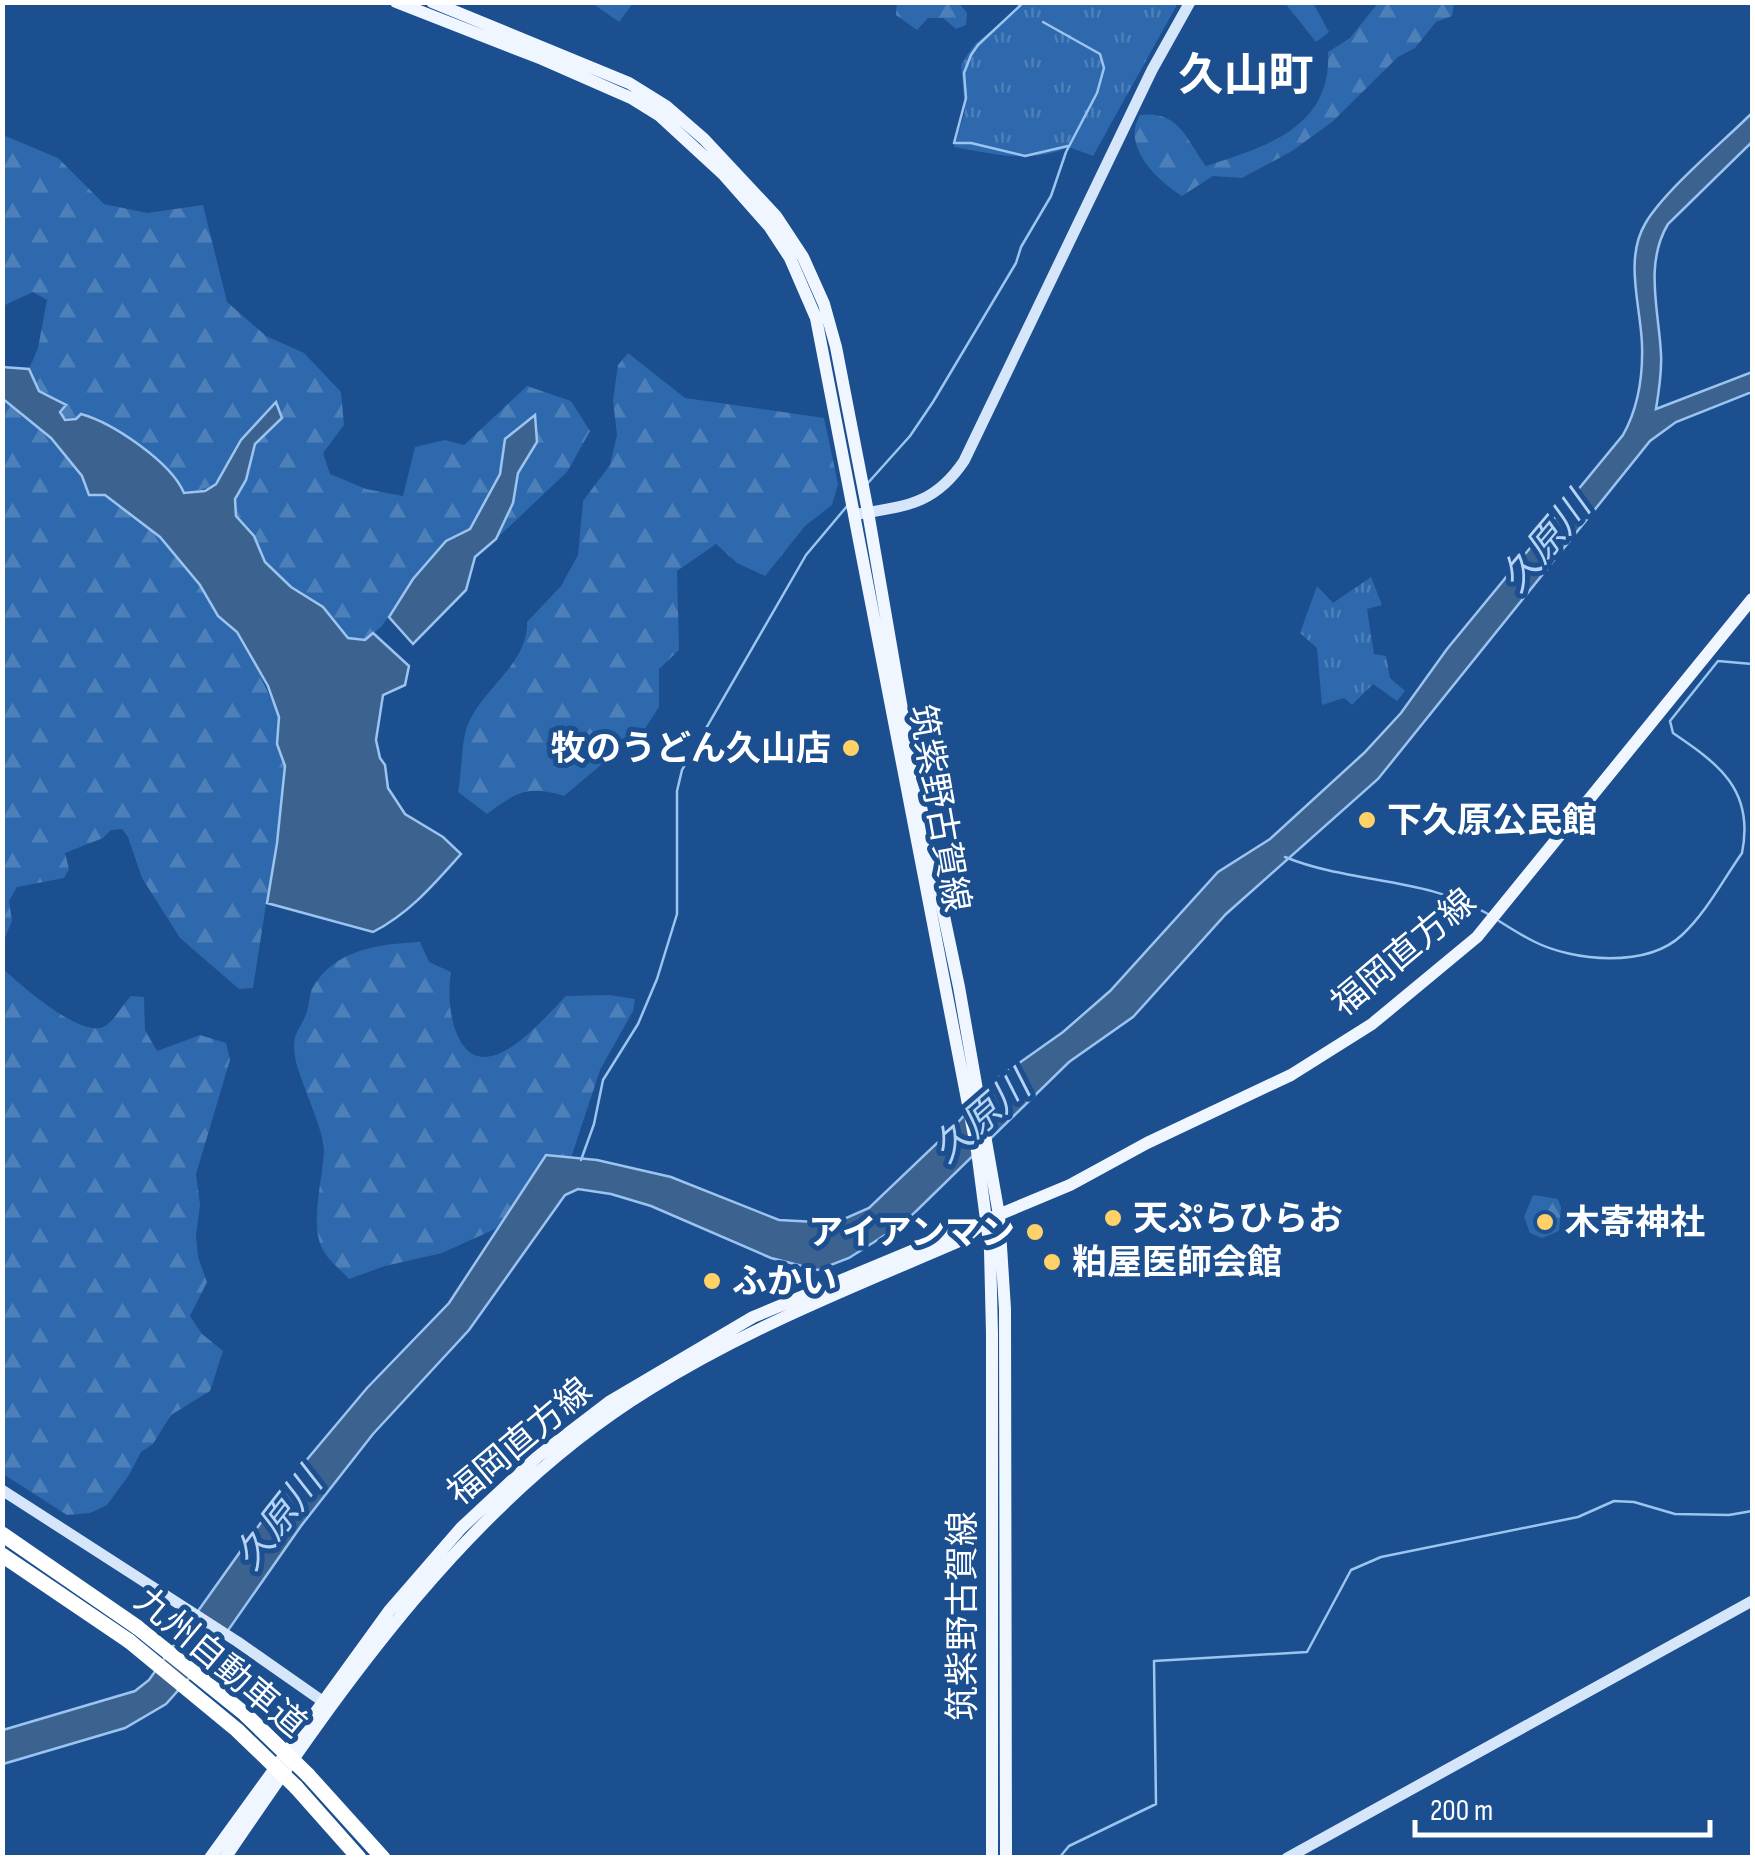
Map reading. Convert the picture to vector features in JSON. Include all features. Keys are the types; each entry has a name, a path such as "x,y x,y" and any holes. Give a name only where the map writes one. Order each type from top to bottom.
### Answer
{"highway":[{"name":"九州自動車道","path":"2,1534 244,1714 302,1781 359,1858"},
{"name":"九州自動車道","path":"2,1555 133,1634"},
{"name":"九州自動車道","path":"302,1781 383,1858"}],"main road":[{"name":"筑紫野古賀線","path":"396,2 542,59 632,98 660,116 752,204 790,258 816,318 861,513 959,987 984,1136 1005,1309 1006,1858"},
{"name":"筑紫野古賀線","path":"432,2 628,83 666,106 752,188 803,256 824,304 836,347 861,513 964,1101 993,1217 992,1858"},
{"name":"福岡直方線","path":"225,1858 389,1610 461,1528 537,1457 609,1402 753,1317 1070,1185 1291,1074 1372,1024 1477,937 1752,599"},
{"name":"福岡直方線","path":"210,1858 327,1704"}],"street":[{"path":"861,513 917,502 935,494 964,461 1144,87 1190,2"},
{"path":"2,1490 327,1704"},
{"path":"1287,1858 1752,1601"}],"green space":[{"path":"1027,2 1178,3 1093,156 1069,147 1026,156 954,147 965,111 961,64 975,44"},
{"path":"592,3 633,3 619,22"},
{"path":"897,3 959,3 967,13 966,25 956,29 943,18 928,18 917,30 896,15"},
{"path":"1285,3 1313,3 1329,32 1316,42"},
{"path":"1378,3 1454,3 1452,16 1436,22 1415,48 1398,57 1332,122 1292,151 1242,178 1213,176 1182,196 1144,161 1135,138 1140,115 1164,117 1173,122 1206,166 1251,151 1291,130 1319,99 1328,52 1350,38"},
{"path":"3,135 58,158 104,204 147,213 203,205 227,302 266,336 304,353 341,392 344,425 323,453 330,474 366,489 403,496 415,447 445,440 464,445 527,386 571,401 590,431 567,472 496,539 513,503 518,473 537,442 506,439 500,474 470,529 446,541 413,579 382,626 365,640 348,638 323,607 291,587 265,562 254,536 236,516 235,499 246,480 255,444 281,418 244,439 215,483 184,493 168,469 140,445 94,418 81,414 65,421 60,412 66,405 39,391 29,369 38,348 47,300 33,292 3,306"},
{"path":"628,353 685,398 824,418 838,484 832,505 805,526 765,576 737,563 716,544 677,571 679,650 659,669 659,707 646,727 564,796 531,791 506,800 487,814 458,792 466,729 521,650 527,622 561,586 578,555 583,501 610,465 617,435 613,400 618,365"},
{"path":"3,399 63,450 84,486 105,495 160,537 200,585 218,616 237,632 249,650 279,717 277,744 285,766 284,789 253,988 239,989 180,938 142,878 122,829 111,830 103,838 65,853 69,869 64,878 17,887 9,901 12,921 3,942"},
{"path":"1371,577 1382,605 1367,609 1374,654 1386,656 1390,678 1405,691 1397,701 1373,684 1352,705 1344,698 1322,705 1317,648 1300,633 1317,586 1333,603"},
{"path":"420,942 429,962 451,972 454,1026 472,1054 486,1057 515,1044 566,996 635,999 633,1011 600,1070 572,1155 561,1169 495,1229 442,1253 349,1279 319,1240 317,1215 323,1142 296,1062 294,1040 312,989 332,965 374,947"},
{"path":"3,969 67,1018 95,1028 108,1024 131,996 144,997 145,1030 157,1051 200,1035 226,1043 230,1060 196,1174 200,1205 198,1257 207,1282 190,1316 202,1334 223,1351 210,1391 171,1415 153,1444 141,1452 107,1505 90,1513 67,1515 3,1474"},
{"path":"1533,1195 1558,1199 1559,1231 1542,1238 1530,1233 1524,1217"}],"water":[{"name":"久原川","path":"1752,113 1752,142 1668,224 1661,239 1655,271 1661,361 1656,409 1752,372 1752,392 1676,422 1650,441 1378,779 1226,914 1133,1017 1069,1062 904,1223 849,1258 818,1270 771,1258 651,1206 611,1194 578,1189 565,1195 469,1330 373,1434 301,1526 215,1649 166,1704 125,1728 3,1764 3,1730 135,1691 149,1680 299,1469 367,1388 449,1303 546,1155 597,1160 671,1177 779,1220 835,1223 869,1208 954,1127 995,1080 1063,1032 1110,991 1218,872 1270,839 1364,753 1401,713 1447,649 1623,435 1636,403 1642,368 1635,284 1639,238 1666,197"},
{"path":"2,367 29,369 39,391 66,405 60,412 65,420 81,414 140,445 167,469 184,493 205,491 216,484 241,440 276,402 282,418 255,444 246,480 235,499 236,516 254,536 265,562 291,587 323,607 348,638 365,640 373,633 409,666 405,685 383,695 376,740 388,788 405,814 443,837 461,854 399,916 373,932 267,903 285,766 277,744 279,717 268,686 237,632 218,616 200,585 160,537 105,495 89,495 82,476 51,438 3,399"},
{"path":"535,415 537,442 518,473 513,503 496,539 475,557 466,590 413,644 389,617 413,579 446,541 470,529 500,474 505,439"}],"waterway":[{"path":"1024,2 971,55 964,73 966,98 954,143 971,143 1025,156 1068,146"},
{"path":"867,484 910,436 933,402 1016,263 1097,93 1104,68 1100,54 1043,22"},
{"path":"581,1160 603,1080 638,1024 677,914 677,791 682,770 806,555 848,505"},
{"path":"1499,921 1550,948 1610,958 1650,953 1667,946 1691,926 1742,853 1743,811 1729,780 1704,755 1673,733 1670,721 1718,661 1752,664"},
{"path":"1285,857 1310,866 1439,893 1488,914"},
{"path":"1059,1858 1069,1846 1156,1804 1154,1661 1307,1652 1351,1570 1381,1557 1578,1517 1614,1501 1634,1502 1675,1514 1729,1515 1752,1511"}],"place":[{"name":"牧のうどん久山店","path":"851,748"},
{"name":"下久原公民館","path":"1367,820"},
{"name":"天ぷらひらお","path":"1113,1218"},
{"name":"木寄神社","path":"1545,1222"},
{"name":"アイアンマン","path":"1035,1232"},
{"name":"粕屋医師会館","path":"1052,1262"},
{"name":"ふかい","path":"712,1281"}],"district":[{"name":"久山町","path":"1246,74"}]}
